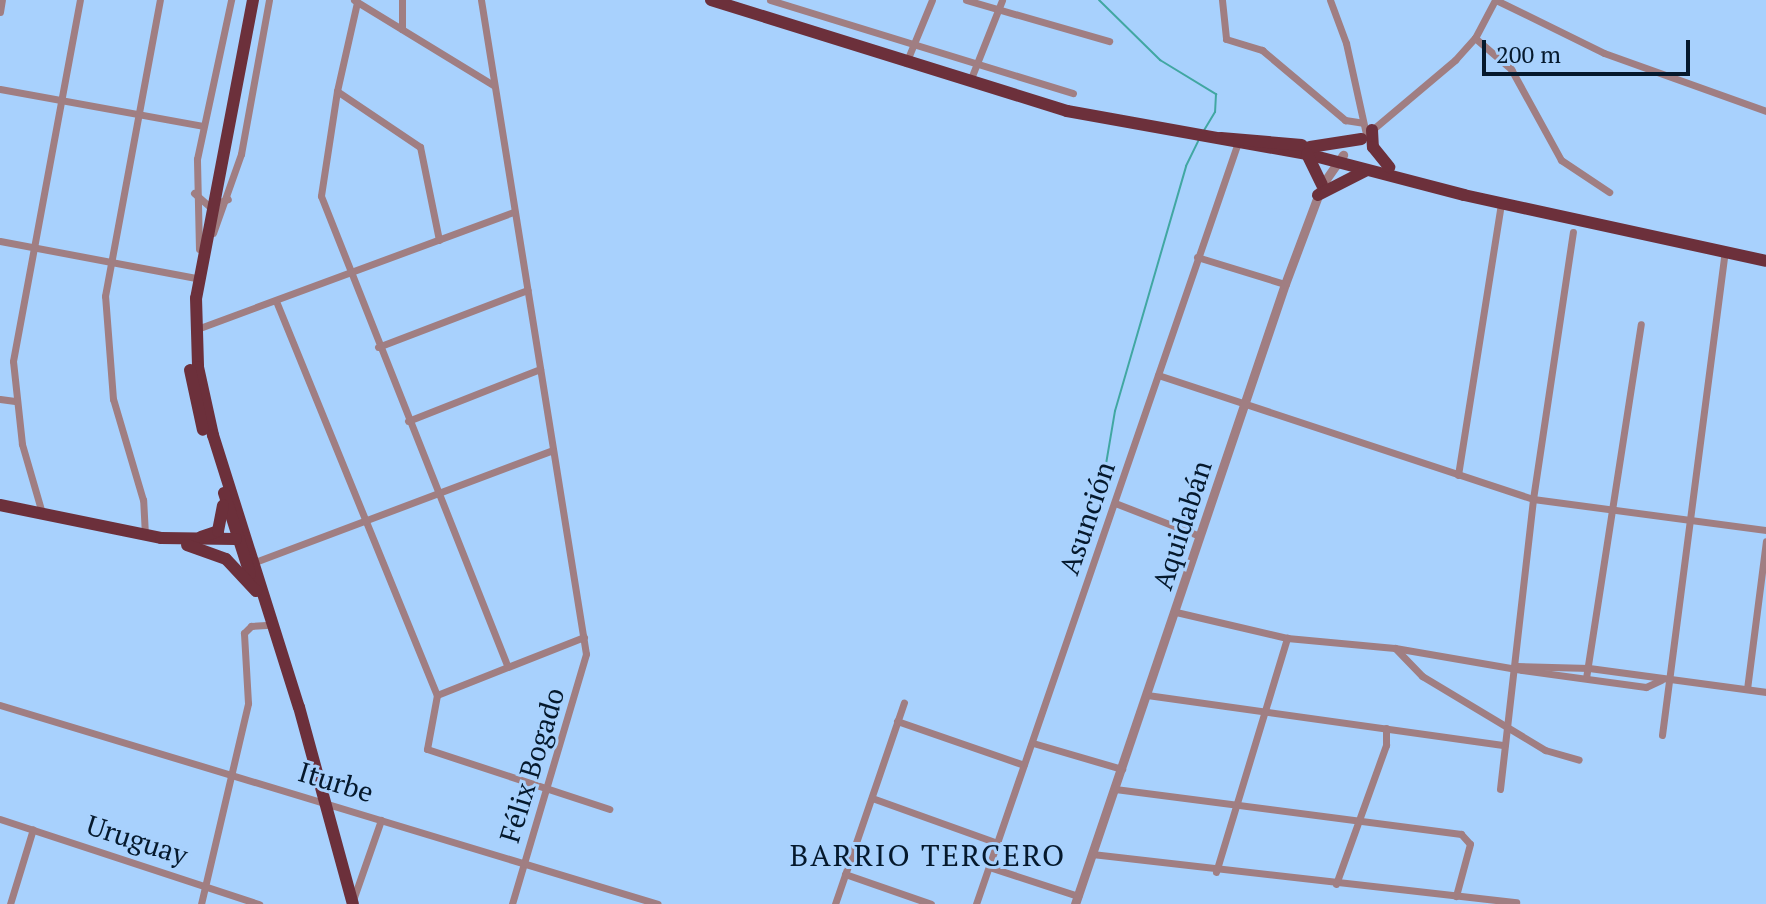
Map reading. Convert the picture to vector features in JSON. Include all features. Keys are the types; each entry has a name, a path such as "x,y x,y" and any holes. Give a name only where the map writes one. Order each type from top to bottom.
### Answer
{"highway":[{"path":"250,0 212,206 195,278 189,367 236,539 301,721"},
{"path":"711,0 1044,104 1218,138 1237,145 1308,150 1366,131 1373,147 1389,167"},
{"path":"1218,138 1241,136 1389,167 1481,196"},
{"path":"1308,150 1320,190 1367,170"},
{"path":"1340,158 1367,170 1766,261"},
{"path":"202,249 195,330 206,408 256,568 352,903"},
{"path":"191,540 218,531 223,490"},
{"path":"0,505 161,538 220,556 256,591"},
{"path":"238,512 236,539 256,568"},
{"path":"161,538 236,539"}],"street":[{"path":"0,12 2,0"},
{"path":"42,513 15,401 13,361 80,0"},
{"path":"145,535 143,500 122,443 107,363 105,296 160,0"},
{"path":"202,249 228,199 269,0"},
{"path":"402,0 402,29"},
{"name":"Félix Bogado","path":"481,0 584,637 584,671 512,904"},
{"path":"770,0 913,47 1073,93"},
{"path":"906,63 932,0"},
{"path":"966,0 1109,41"},
{"path":"969,83 1002,0"},
{"path":"1222,0 1226,39 1262,50 1345,120 1366,131"},
{"path":"1330,0 1346,43 1366,131"},
{"path":"1340,158 1366,131 1475,38 1495,0 1604,53 1766,111"},
{"path":"202,249 194,193 203,126 228,1"},
{"path":"493,85 356,1 337,91 321,196 349,274 507,665"},
{"path":"1475,38 1511,69 1561,160 1609,192"},
{"path":"1044,104 1049,86"},
{"path":"0,89 203,126"},
{"path":"337,91 420,147 439,240"},
{"name":"Asunción","path":"976,904 1237,145"},
{"name":"Aquidabán","path":"1076,900 1285,284 1320,190 1340,158"},
{"path":"194,193 212,206 228,199"},
{"path":"1458,475 1502,201"},
{"path":"195,330 514,212"},
{"path":"1500,789 1533,499 1573,232"},
{"path":"0,241 195,278"},
{"path":"1662,735 1665,680 1690,520 1725,253"},
{"path":"1197,257 1285,284"},
{"path":"378,347 527,290"},
{"path":"276,301 363,522 437,695 427,749 609,809"},
{"path":"1586,678 1641,324"},
{"path":"408,421 540,369"},
{"path":"1158,375 1533,499 1766,530"},
{"path":"0,399 15,401"},
{"path":"256,568 363,522 553,450"},
{"path":"1115,503 1200,536"},
{"path":"1747,689 1766,541"},
{"path":"1176,612 1287,638 1395,648 1646,687 1665,680"},
{"path":"201,904 235,776 248,703 244,633 251,626 266,625"},
{"path":"437,695 584,637"},
{"path":"1216,872 1287,638"},
{"path":"1395,648 1422,676 1507,728 1545,750 1579,760"},
{"path":"1516,666 1589,668 1766,692"},
{"path":"1147,695 1505,745"},
{"path":"835,904 904,702"},
{"name":"Iturbe","path":"0,705 322,799 381,820 658,904"},
{"path":"897,721 1024,765"},
{"path":"1336,884 1386,745 1386,728"},
{"path":"1033,743 1122,769"},
{"path":"1115,789 1466,837 1470,844 1456,896"},
{"path":"872,798 998,843"},
{"name":"Uruguay","path":"0,819 259,904"},
{"path":"352,903 381,820"},
{"path":"10,904 33,829"},
{"path":"1092,854 1216,872 1516,902"},
{"path":"989,867 1076,900"},
{"path":"845,874 931,904"}],"waterway":[{"path":"1099,0 1160,60 1216,94 1215,112 1203,132"},
{"path":"1105,470 1115,411 1186,166 1198,141"}],"district":[{"name":"BARRIO TERCERO","path":"928,855"}]}
